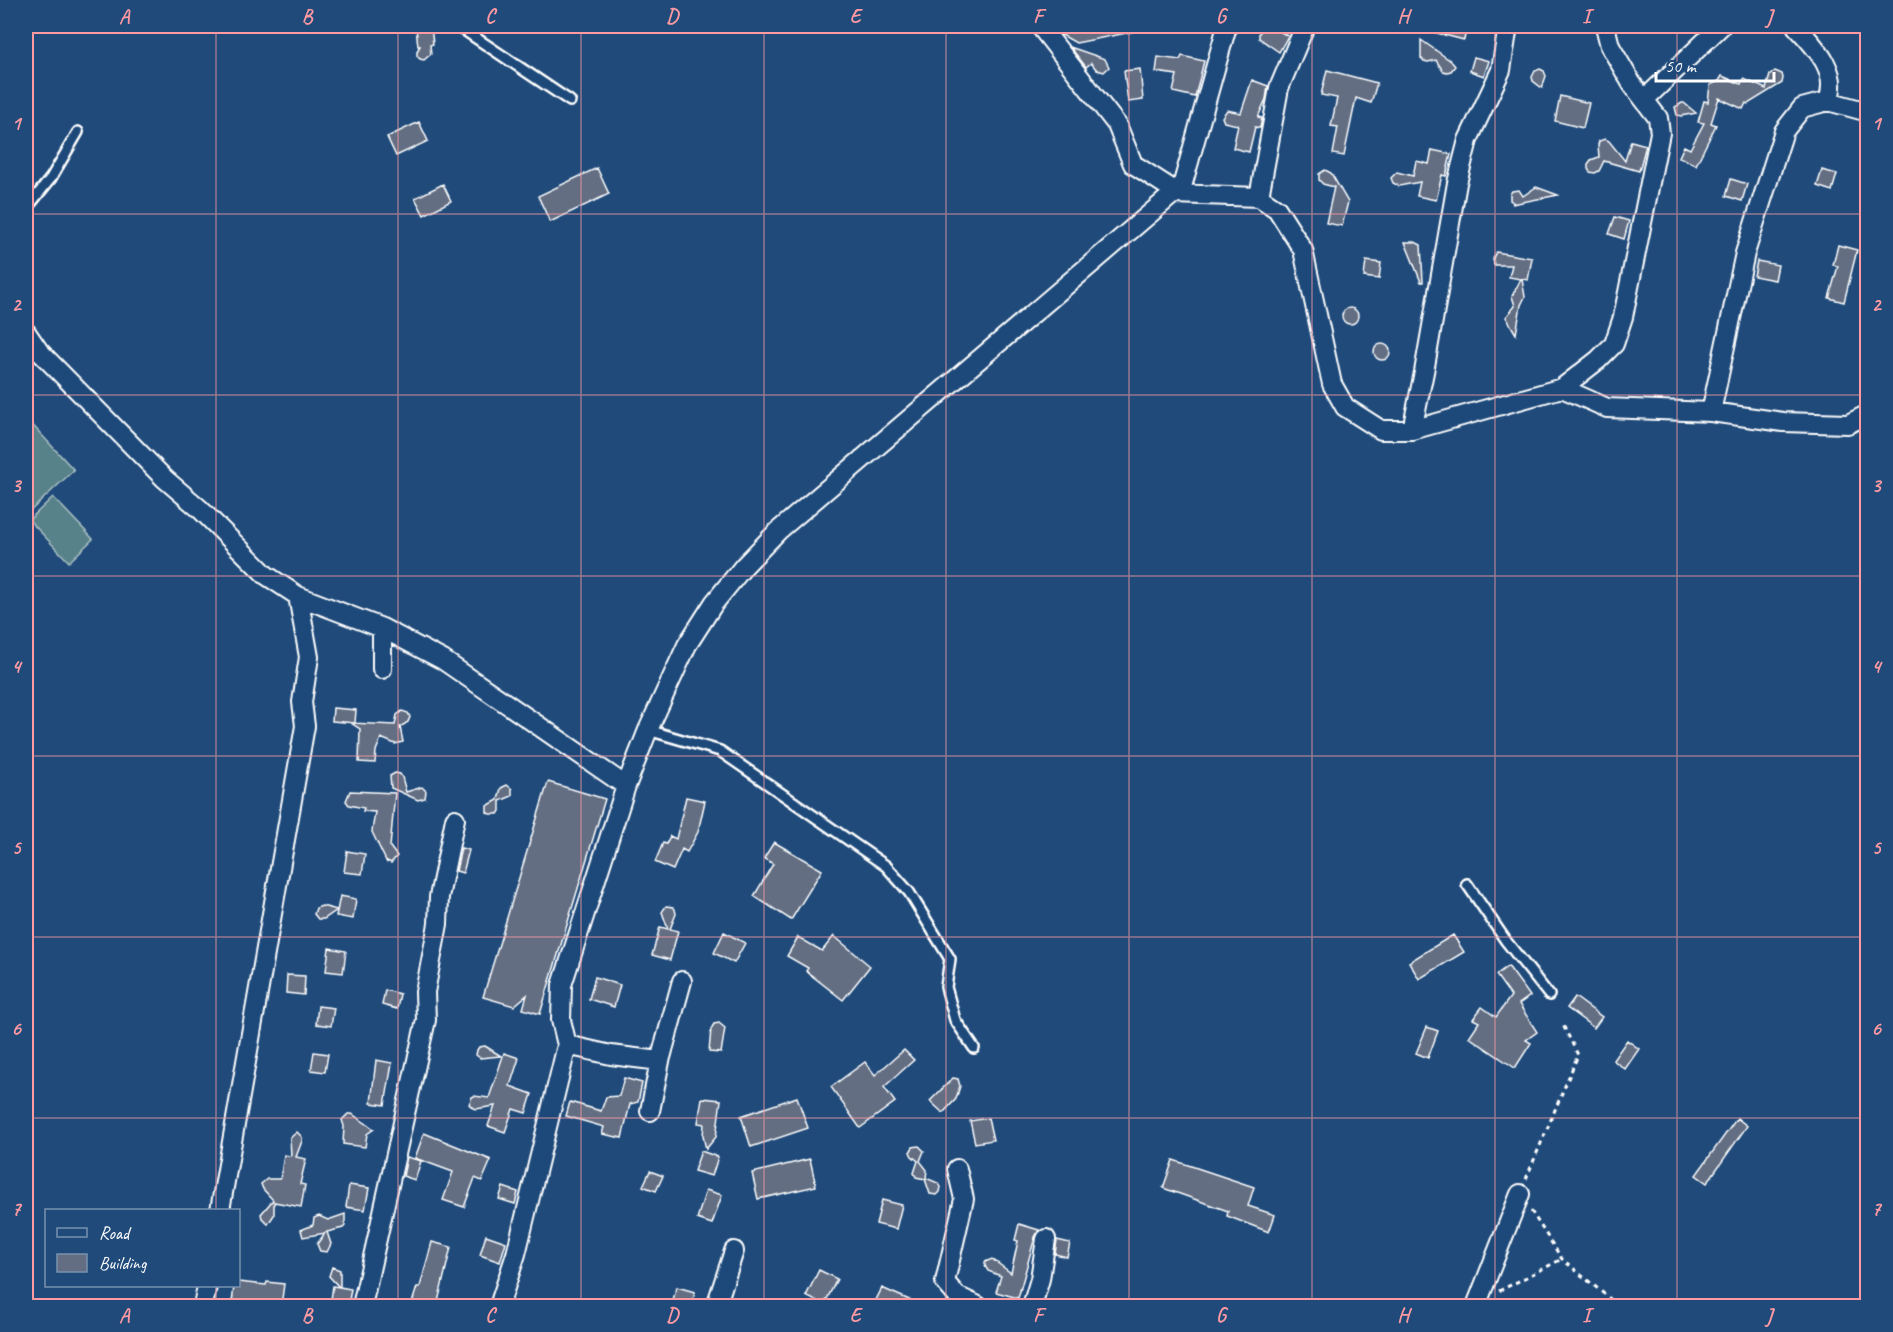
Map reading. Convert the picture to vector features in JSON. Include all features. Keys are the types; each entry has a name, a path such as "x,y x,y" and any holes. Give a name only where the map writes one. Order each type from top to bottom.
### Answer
{"street":[{"path":"1040,26 1117,125 1133,164 1170,188 1173,194"},
{"path":"499,1306 516,1254 567,1045 561,1020 562,985 626,786 648,730 687,645 714,603 744,566 778,531 1173,194 1183,183 1227,26"},
{"path":"1259,197 1279,88 1305,26"},
{"path":"1412,430 1457,183 1468,140 1501,70 1508,26"},
{"path":"1173,194 1259,197 1277,209 1303,250 1332,384 1345,407 1381,430 1412,430 1562,388 1598,360 1614,344 1623,317 1660,133 1658,118 1632,84 1610,46 1605,26"},
{"path":"1644,100 1721,26"},
{"path":"1796,26 1826,63 1832,80 1828,101"},
{"path":"1711,412 1745,253 1784,131 1802,108 1828,101 1868,112"},
{"path":"26,332 39,351 165,479 200,509 266,575 298,596 382,628 443,660 626,786"},
{"path":"1562,388 1607,408 1711,412 1783,422 1848,424 1868,414"},
{"path":"220,1209 305,726 302,702 309,657 298,596"},
{"path":"382,628 382,669"},
{"path":"362,1306 426,1020 424,992 438,924 439,897 455,819"},
{"path":"650,1111 660,1061 682,981"},
{"path":"567,1045 611,1055 660,1061"},
{"path":"957,1169 964,1199 945,1282 957,1296 978,1306"},
{"path":"1476,1304 1520,1194"},
{"path":"1032,1306 1040,1279 1046,1239"},
{"path":"716,1306 734,1251"},
{"path":"203,1306 207,1287"}],"lane":[{"path":"458,26 570,101"},
{"path":"26,209 51,178 78,132"},
{"path":"648,730 720,751 886,866 909,892 950,959 946,987 954,1020 974,1048"},
{"path":"1467,884 1506,941 1549,995"}],"path":[{"path":"1563,1025 1578,1055 1520,1194 1562,1259 1617,1306"},
{"path":"1476,1304 1562,1259"}],"green space":[{"path":"26,418 74,470 26,515"},
{"path":"53,497 93,539 69,562 29,520"}],"building":[{"path":"431,26 433,44 430,45 431,54 424,60 420,59 417,56 420,46 418,46 416,28"},
{"path":"1054,26 1131,26 1132,32 1076,43 1060,34"},
{"path":"1425,26 1467,26 1464,40 1425,30"},
{"path":"1262,29 1279,31 1288,36 1279,52 1259,38"},
{"path":"1421,40 1451,61 1455,66 1451,71 1443,71 1436,60 1428,62 1421,58"},
{"path":"1070,47 1105,59 1109,67 1104,72 1097,70 1091,63 1086,67"},
{"path":"1182,56 1204,61 1195,97 1173,92 1177,75 1156,72 1158,57 1180,60"},
{"path":"1474,57 1489,61 1484,76 1470,71"},
{"path":"1140,69 1143,100 1128,102 1124,71"},
{"path":"1540,69 1546,76 1542,88 1533,81 1532,77 1535,71"},
{"path":"1327,70 1377,83 1371,103 1356,98 1344,156 1333,154 1338,127 1331,126 1337,98 1321,95"},
{"path":"1775,71 1782,74 1782,83 1748,104 1746,103 1743,109 1719,98 1711,123 1716,125 1696,165 1679,157 1684,146 1690,149 1704,123 1698,122 1704,101 1708,102 1710,85 1719,81 1722,76 1741,84 1744,79 1766,89 1770,75"},
{"path":"1252,80 1268,86 1266,99 1258,117 1262,118 1260,128 1255,127 1249,152 1233,148 1238,125 1224,122 1222,117 1227,110 1241,113"},
{"path":"1560,96 1589,103 1583,128 1555,121"},
{"path":"1682,103 1696,113 1677,115 1675,107"},
{"path":"419,122 428,141 396,156 387,137"},
{"path":"1605,139 1625,161 1631,141 1646,145 1639,171 1604,161 1599,171 1590,172 1588,164 1599,157 1599,141"},
{"path":"1432,150 1451,154 1446,176 1442,175 1436,200 1417,196 1420,182 1399,186 1393,183 1391,178 1397,172 1413,176 1416,161 1429,164"},
{"path":"597,168 609,194 550,222 538,196"},
{"path":"1325,170 1331,173 1348,202 1342,226 1326,223 1334,187 1323,184 1319,180 1319,174"},
{"path":"1822,170 1837,174 1832,191 1817,186"},
{"path":"1731,179 1747,184 1742,201 1726,196"},
{"path":"443,184 451,201 424,215 415,198"},
{"path":"1536,187 1558,195 1512,204 1514,203 1510,200 1510,194 1512,191 1519,190 1523,196"},
{"path":"1615,217 1629,221 1624,239 1609,234"},
{"path":"1405,242 1415,242 1421,245 1423,282 1421,282"},
{"path":"1838,245 1857,250 1844,302 1829,298 1838,266 1833,265"},
{"path":"1496,252 1532,258 1528,280 1522,279 1525,297 1521,305 1516,334 1506,317 1515,306 1512,296 1521,279 1509,277 1512,265 1494,265 1493,258"},
{"path":"1366,261 1381,263 1379,279 1364,277"},
{"path":"1757,261 1778,265 1775,280 1754,276"},
{"path":"1350,308 1358,316 1350,324 1342,316"},
{"path":"1382,344 1390,352 1382,360 1374,352"},
{"path":"333,708 356,710 355,723 332,721"},
{"path":"402,711 408,713 410,717 408,722 400,727 403,742 395,744 381,738 376,751 375,763 359,762 360,729 351,723 395,725 397,715"},
{"path":"395,773 402,777 406,792 422,787 426,791 425,798 418,800 391,788 390,776"},
{"path":"548,782 605,799 540,1014 523,1009 527,995 514,1006 483,997"},
{"path":"507,785 512,789 512,796 500,801 498,814 490,814 487,812 487,806 498,800 501,788"},
{"path":"350,791 395,793 390,847 397,856 391,863 387,861 387,863 372,832 375,812 363,811 364,808 349,805 346,801"},
{"path":"686,797 705,801 698,832 687,852 682,849 673,870 655,862 663,843 666,844 670,836 676,839"},
{"path":"774,842 822,870 791,920 754,896 773,864 764,858"},
{"path":"461,848 469,850 463,873 456,871"},
{"path":"347,851 365,854 362,874 344,872"},
{"path":"340,896 356,899 353,919 336,916"},
{"path":"322,906 337,910 324,919 318,919 314,914 316,908"},
{"path":"666,906 675,909 676,914 670,929 678,931 670,960 652,955 660,927 668,929 662,912"},
{"path":"724,932 745,943 734,963 714,953"},
{"path":"1453,935 1464,952 1419,979 1409,962"},
{"path":"834,936 870,966 843,1000 806,971 808,968 787,956 798,937 822,951"},
{"path":"329,948 346,951 343,973 326,971"},
{"path":"1508,966 1530,996 1519,1004 1537,1032 1526,1040 1531,1043 1515,1068 1469,1037 1479,1022 1473,1019 1482,1007 1496,1017 1511,996 1496,975"},
{"path":"287,975 305,976 304,995 286,993"},
{"path":"595,977 620,985 614,1007 589,999"},
{"path":"385,990 400,994 397,1009 382,1005"},
{"path":"1575,997 1602,1017 1594,1028 1567,1008"},
{"path":"318,1006 334,1008 331,1026 316,1024"},
{"path":"719,1023 725,1028 721,1053 709,1052 711,1029 714,1024"},
{"path":"1427,1027 1438,1031 1428,1058 1416,1053"},
{"path":"1627,1040 1639,1049 1625,1069 1613,1060"},
{"path":"485,1046 501,1056 480,1058 476,1055 477,1050"},
{"path":"904,1050 914,1060 884,1087 895,1102 860,1128 831,1087 865,1062 875,1075"},
{"path":"314,1052 328,1054 325,1072 311,1070"},
{"path":"504,1053 519,1058 510,1086 532,1094 526,1113 513,1109 505,1132 488,1126 495,1106 476,1109 469,1104 474,1096 489,1098"},
{"path":"376,1060 392,1063 385,1105 371,1103"},
{"path":"624,1078 642,1083 638,1102 630,1104 622,1138 602,1134 604,1127 566,1116 570,1102 601,1111 606,1097 619,1096"},
{"path":"953,1078 958,1079 960,1086 956,1099 943,1113 930,1101"},
{"path":"797,1097 808,1128 751,1147 741,1116"},
{"path":"702,1098 721,1100 716,1137 706,1149 703,1136 704,1124 698,1123"},
{"path":"348,1114 352,1114 374,1129 367,1134 365,1147 343,1144 342,1120"},
{"path":"988,1118 993,1140 975,1143 970,1121"},
{"path":"1737,1118 1747,1126 1707,1183 1696,1175"},
{"path":"297,1132 302,1137 302,1141 296,1157 306,1159 300,1184 305,1185 301,1207 274,1202 274,1215 268,1224 261,1214 273,1200 261,1184 267,1179 280,1179 284,1155 291,1156 290,1138"},
{"path":"424,1133 491,1160 482,1181 475,1178 464,1207 443,1200 453,1172 415,1158"},
{"path":"919,1146 924,1151 920,1161 927,1170 926,1178 938,1183 941,1187 937,1195 930,1194 925,1179 916,1177 914,1173 918,1161 910,1152 913,1147"},
{"path":"701,1151 718,1157 712,1176 694,1171"},
{"path":"407,1157 421,1161 415,1180 403,1176"},
{"path":"810,1159 816,1186 758,1199 752,1173"},
{"path":"1173,1160 1254,1187 1248,1206 1275,1215 1269,1232 1227,1216 1228,1211 1163,1188"},
{"path":"650,1171 663,1176 656,1191 643,1186"},
{"path":"349,1185 369,1188 365,1210 346,1207"},
{"path":"503,1187 518,1192 515,1204 499,1199"},
{"path":"706,1190 722,1195 712,1224 697,1219"},
{"path":"882,1200 902,1205 896,1229 876,1224"},
{"path":"345,1214 343,1228 327,1232 331,1244 327,1252 320,1251 317,1244 325,1233 303,1237 301,1230 313,1225 314,1218 319,1216 328,1220"},
{"path":"1019,1224 1039,1230 1018,1298 996,1292 1001,1276 988,1271 985,1262 992,1259 1011,1273"},
{"path":"486,1235 506,1242 500,1262 480,1255"},
{"path":"1057,1240 1070,1243 1067,1257 1055,1254"},
{"path":"432,1242 451,1247 437,1306 411,1306 417,1287 420,1287"},
{"path":"332,1267 340,1270 340,1287 351,1289 348,1306 330,1306 333,1286 339,1287 329,1276"},
{"path":"819,1270 837,1279 824,1305 806,1296"},
{"path":"240,1282 284,1284 281,1306 248,1302 248,1305 232,1303 234,1287 240,1287"},
{"path":"677,1287 695,1292 691,1306 671,1306"},
{"path":"882,1288 923,1306 873,1306"}]}
